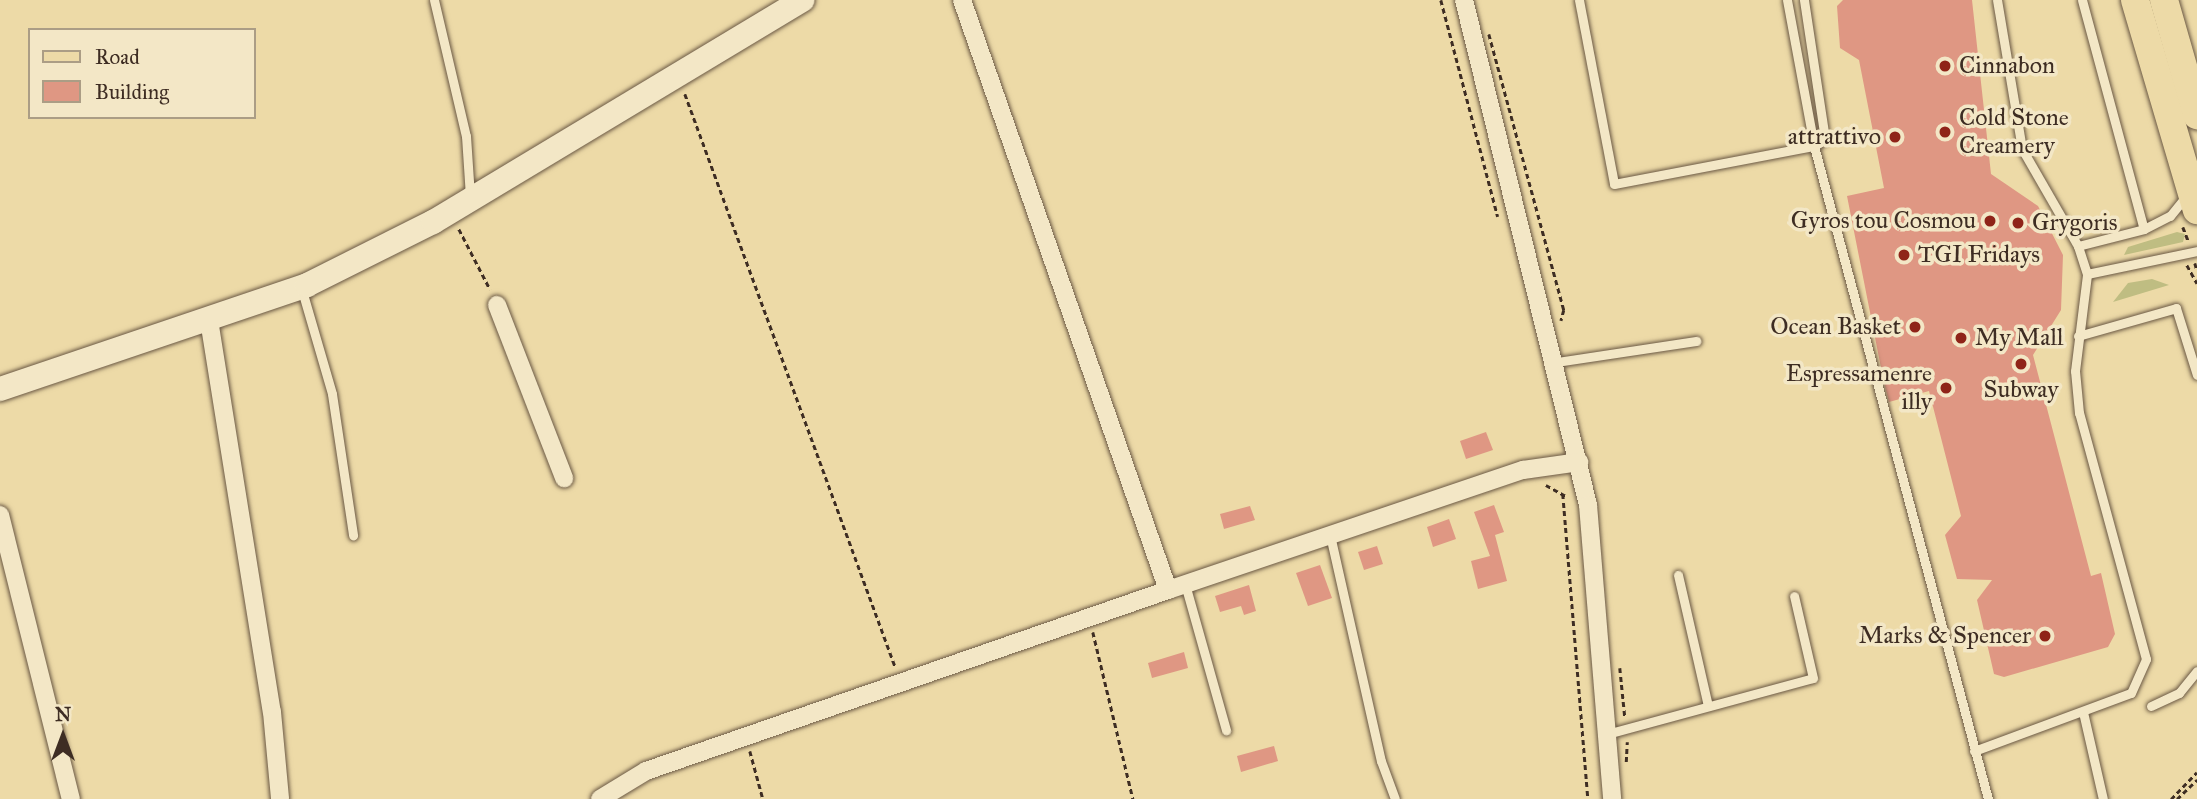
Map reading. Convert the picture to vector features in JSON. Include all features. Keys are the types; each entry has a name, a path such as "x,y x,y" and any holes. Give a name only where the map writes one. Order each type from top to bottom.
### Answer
{"main road":[{"path":"0,390 301,287 460,206 803,0"},
{"path":"2135,0 2194,200"},
{"path":"2164,0 2197,115"}],"street":[{"path":"962,0 1177,587"},
{"path":"1464,0 1557,362 1588,505 1612,799"},
{"path":"497,304 564,478"},
{"path":"209,320 272,712 279,799"},
{"path":"600,799 646,771 1177,587 1523,470 1579,462"},
{"path":"0,515 71,799"}],"lane":[{"path":"433,0 466,136 460,206"},
{"path":"1580,0 1614,184 1814,146 1825,139 1804,0"},
{"path":"1787,0 1814,146 1988,799"},
{"path":"1974,751 2131,693 2146,659 2079,413 2078,336 2087,274 2078,246 2022,149 1997,0"},
{"path":"2082,0 2144,229"},
{"path":"2078,246 2144,229 2194,200"},
{"path":"2087,274 2182,251 2197,251"},
{"path":"301,287 332,394 353,535"},
{"path":"2078,336 2176,308 2197,375"},
{"path":"1557,362 1696,341"},
{"path":"1330,535 1381,761 1395,799"},
{"path":"1678,575 1708,706"},
{"path":"1177,587 1226,730"},
{"path":"1607,734 1813,678 1794,596"},
{"path":"2151,706 2179,693 2197,671"},
{"path":"2083,712 2103,799"}],"path":[{"path":"1441,0 1500,223"},
{"path":"1482,28 1493,37 1554,271 1564,310 1559,327"},
{"path":"678,74 901,684"},
{"path":"460,206 497,304"},
{"path":"2182,251 2197,283"},
{"path":"1543,485 1563,494 1588,799"},
{"path":"1090,618 1133,799"},
{"path":"747,738 763,799"},
{"path":"2171,799 2197,772"},
{"path":"2177,799 2197,780"}],"shaded area":[{"path":"2177,232 2185,234 2183,242 2124,255 2128,247"},
{"path":"2152,279 2169,285 2113,302 2128,283"}],"building":[{"name":"My Mall","path":"1843,0 1972,0 1991,174 2038,206 2063,255 2061,310 2033,355 2091,576 2101,573 2115,634 2108,647 2004,677 1994,674 1977,600 1992,580 1957,579 1945,535 1961,516 1929,391 1889,402 1884,383 1847,196 1884,188 1859,60 1840,48 1837,6"},
{"path":"1486,432 1493,450 1466,459 1460,441"},
{"path":"1494,505 1504,532 1495,535 1507,581 1478,589 1471,561 1490,556 1474,512"},
{"path":"1250,506 1255,520 1224,529 1220,514"},
{"path":"1449,519 1456,539 1433,547 1427,527"},
{"path":"1377,546 1383,564 1364,570 1358,552"},
{"path":"1320,565 1332,598 1308,606 1296,573"},
{"path":"1249,585 1256,611 1244,615 1241,606 1220,612 1215,596"},
{"path":"1184,652 1188,668 1152,678 1148,663"},
{"path":"1274,746 1278,761 1241,772 1237,756"}],"place":[{"name":"Cinnabon","path":"1945,66"},
{"name":"Cold Stone Creamery","path":"1945,132"},
{"name":"attrattivo","path":"1895,137"},
{"name":"Gyros tou Cosmou","path":"1990,221"},
{"name":"Grygoris","path":"2018,223"},
{"name":"TGI Fridays","path":"1904,255"},
{"name":"Ocean Basket","path":"1915,327"},
{"name":"My Mall","path":"1961,338"},
{"name":"Subway","path":"2021,364"},
{"name":"Espressamenre illy","path":"1946,388"},
{"name":"Marks & Spencer","path":"2045,636"}]}
